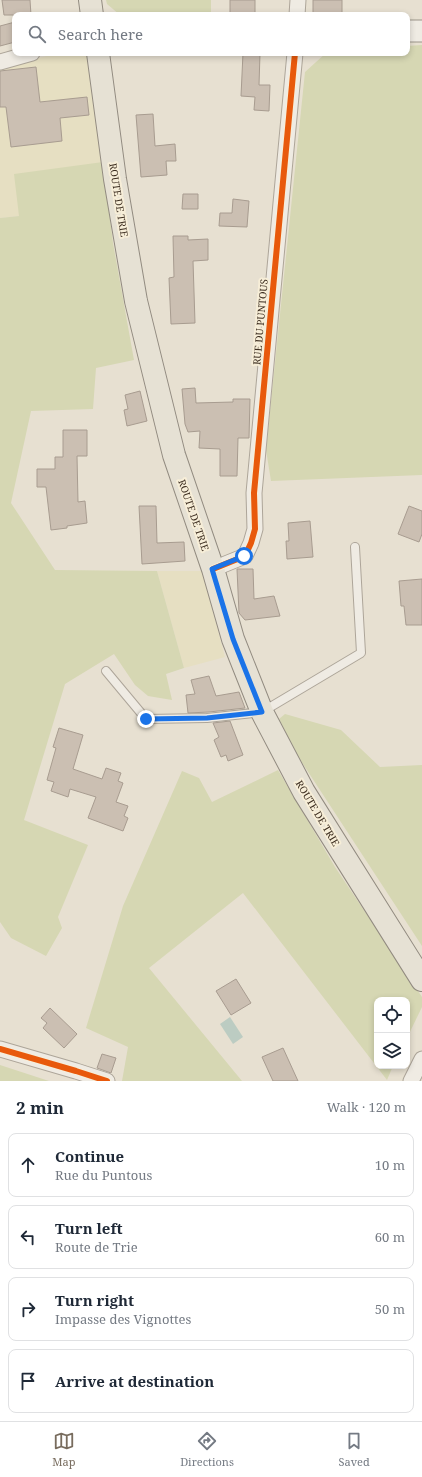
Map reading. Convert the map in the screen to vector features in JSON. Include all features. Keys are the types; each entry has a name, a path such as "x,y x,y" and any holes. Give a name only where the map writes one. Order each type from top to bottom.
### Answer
{"main road":[{"path":"90,0 92,12"},
{"name":"ROUTE DE TRIE","path":"98,56 115,179 136,301 174,455 212,569 233,639 262,712 304,792 422,980"}],"street":[{"path":"297,12 298,0"},
{"path":"410,31 422,31"},
{"path":"0,62 21,56"},
{"name":"RUE DU PUNTOUS","path":"212,569 244,556 251,543 255,529 254,493 295,56"},
{"path":"0,1049 107,1081"},
{"path":"411,1081 422,1059"}],"lane":[{"path":"106,671 146,719 207,718 262,712 361,653 356,547"}],"shaded area":[{"path":"47,56 88,56 103,162 19,216 0,218 0,67"},
{"path":"157,571 202,571 225,657 184,668"},
{"path":"230,1017 243,1037 233,1044 220,1024"}],"green space":[{"path":"106,0 211,0 211,12 116,12 107,4"},
{"path":"422,45 422,475 271,481 266,450 305,72 323,56 410,56 410,46"},
{"path":"103,162 113,243 134,360 96,368 93,409 31,411 11,503 55,570 157,571 184,668 166,674 172,700 148,696 135,685 114,654 65,684 24,820 88,845 58,917 62,928 46,956 11,938 0,922 0,218 19,216 14,174"},
{"path":"285,714 341,730 380,767 422,765 422,946 299,758 279,719"},
{"path":"278,770 335,867 422,997 422,1007 410,1032 410,997 374,997 374,1063 243,893 149,968 242,1081 122,1081 128,1047 86,1028 123,906 182,771 199,778 212,802"},
{"path":"0,1065 49,1081 0,1081"},
{"path":"379,1069 392,1069 387,1080"}],"building":[{"path":"2,0 30,0 31,12 12,12 12,15 4,15"},
{"path":"230,0 255,0 255,12 230,12"},
{"path":"313,0 342,0 342,12 313,12"},
{"path":"12,23 12,43 0,46 0,26"},
{"path":"243,56 260,56 259,85 270,85 269,111 254,110 255,97 241,96"},
{"path":"36,67 40,102 87,97 89,115 60,118 62,141 11,147 6,107 0,107 0,71"},
{"path":"153,114 155,146 175,144 176,161 166,161 167,175 141,177 136,115"},
{"path":"183,194 198,194 198,209 182,209"},
{"path":"233,199 249,201 247,227 219,226 220,213 232,213"},
{"path":"173,236 188,236 188,240 208,239 208,260 193,261 195,323 171,324 169,278 174,277"},
{"path":"195,388 196,403 233,402 233,399 250,399 249,438 238,438 237,476 220,476 220,449 199,448 200,431 188,432 185,424 182,389"},
{"path":"140,391 147,421 127,426 124,410 128,409 125,395"},
{"path":"63,430 87,430 87,456 77,456 78,502 85,501 87,523 51,530 46,487 37,487 37,469 55,469 55,457 63,457"},
{"path":"139,506 156,506 157,543 184,542 185,561 142,564"},
{"path":"409,506 422,511 422,534 419,542 398,534"},
{"path":"310,521 313,557 287,559 286,541 289,541 288,523"},
{"path":"237,569 253,569 254,599 274,596 280,616 245,620 239,613"},
{"path":"422,579 422,625 406,625 404,606 401,606 399,581"},
{"path":"209,676 216,696 239,692 245,708 188,713 186,695 195,694 191,680"},
{"path":"230,721 243,755 228,761 226,755 221,757 214,740 219,737 213,723"},
{"path":"59,728 83,735 73,769 102,779 106,768 121,773 118,781 123,783 116,802 128,806 124,816 128,818 123,831 88,818 96,797 70,789 68,797 51,791 54,782 47,780 56,748 53,747"},
{"path":"236,979 251,1003 231,1015 216,991"},
{"path":"50,1008 77,1034 64,1048 43,1028 47,1023 41,1018"},
{"path":"283,1048 298,1081 273,1081 262,1057"},
{"path":"102,1054 116,1058 111,1073 97,1068"}],"cycle path":[{"path":"213,569 245,556 255,529 254,493 295,56"},
{"path":"0,1049 107,1081"}],"route":[{"path":"146,719 207,718 262,712 233,639 212,569 244,556"}]}
